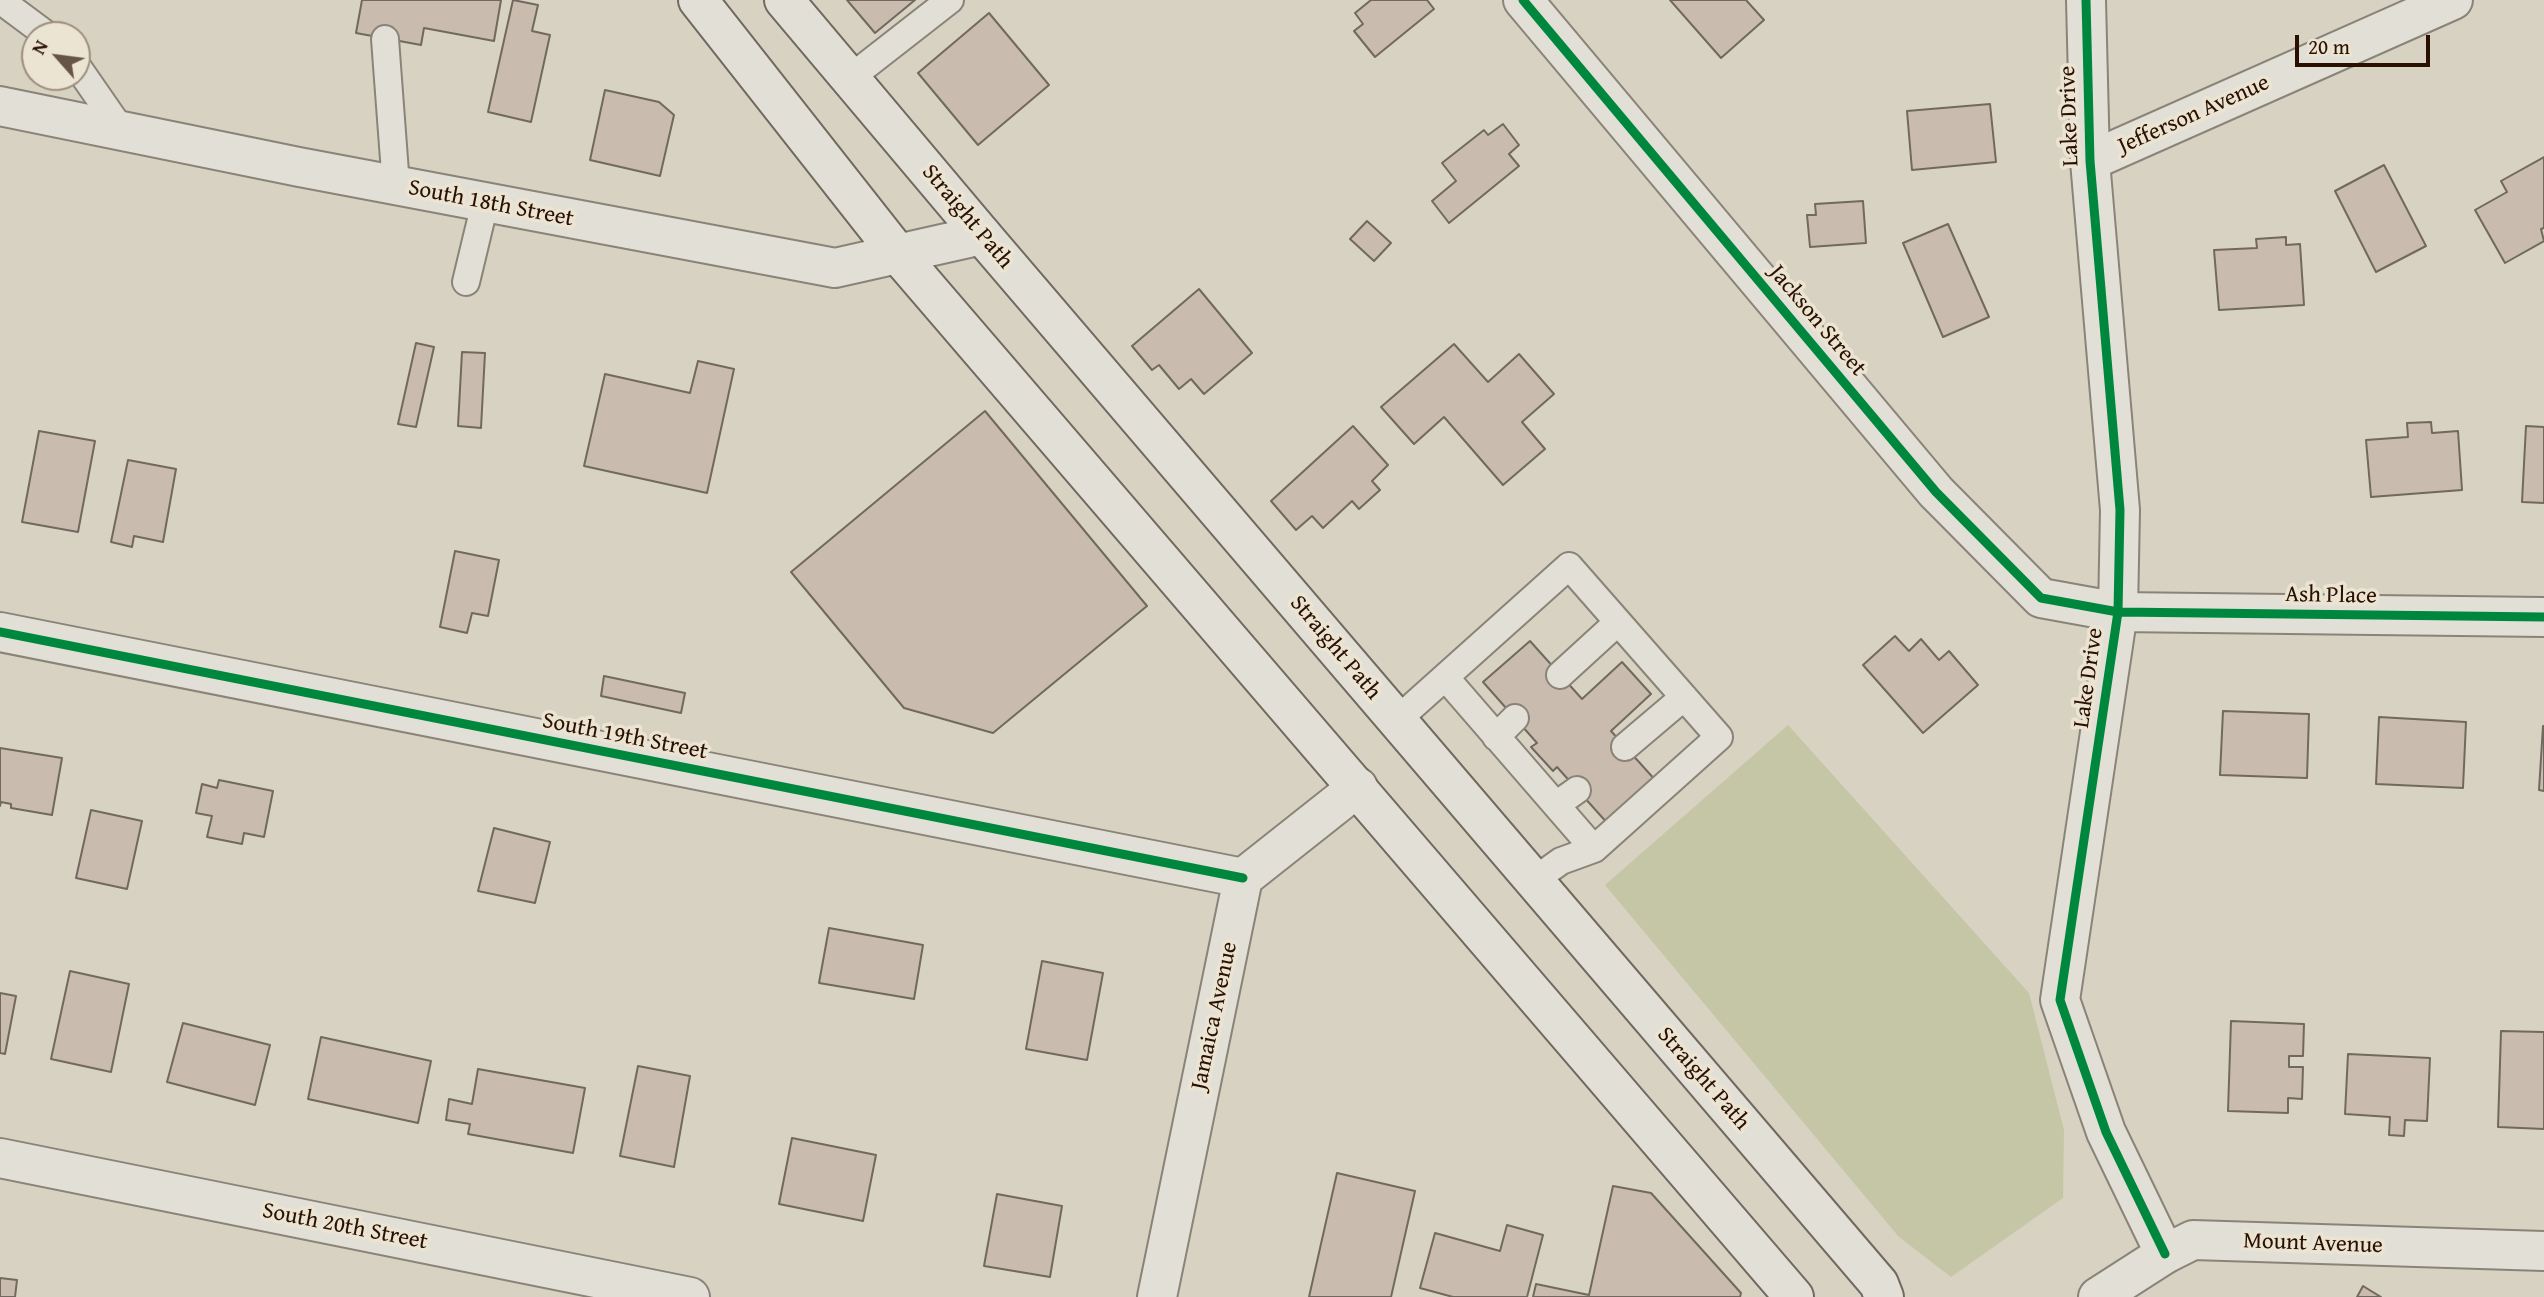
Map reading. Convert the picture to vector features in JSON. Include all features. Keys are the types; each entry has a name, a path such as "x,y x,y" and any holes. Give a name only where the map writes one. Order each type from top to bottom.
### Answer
{"street":[{"path":"698,0 898,254 1794,1297"},
{"name":"Straight Path","path":"784,0 1396,721 1879,1284 1884,1297"},
{"name":"Jackson Street","path":"1523,0 1936,492 2041,598 2118,612"},
{"name":"Lake Drive","path":"2086,0 2090,161 2120,510 2118,612 2060,1000 2106,1132 2165,1254"},
{"name":"Jefferson Avenue","path":"2090,161 2453,0"},
{"name":"South 18th Street","path":"0,106 396,186 835,268 982,235"},
{"name":"Ash Place","path":"2118,612 2544,617"},
{"name":"South 19th Street","path":"0,632 1243,878"},
{"path":"1243,878 1358,788"},
{"name":"Jamaica Avenue","path":"1157,1297 1243,878"},
{"name":"South 20th Street","path":"0,1158 690,1297"},
{"name":"Mount Avenue","path":"2098,1297 2165,1254 2193,1240 2544,1251"}],"lane":[{"path":"0,0 28,21"},
{"path":"850,78 950,0"},
{"path":"385,39 396,186"},
{"path":"91,86 122,131"},
{"path":"466,282 485,202"},
{"path":"1396,721 1569,566 1719,737 1594,849 1561,861 1533,881"},
{"path":"1560,675 1618,622"},
{"path":"1445,677 1594,849"},
{"path":"1625,747 1684,698"},
{"path":"1496,737 1515,718"},
{"path":"1556,805 1577,790"}],"green space":[{"path":"1788,725 2029,993 2064,1130 2063,1198 1951,1277 1899,1237 1605,885"}],"building":[{"path":"362,0 501,0 494,41 424,28 421,45 356,33"},
{"path":"513,0 538,5 532,31 550,35 531,122 488,112"},
{"path":"847,0 915,0 875,33"},
{"path":"1371,0 1427,0 1434,9 1375,57 1354,31 1363,24 1355,13"},
{"path":"1670,0 1746,0 1764,20 1721,58"},
{"path":"989,13 1049,85 978,145 918,73"},
{"path":"605,90 659,102 674,115 660,176 590,160"},
{"path":"1990,104 1996,162 1912,170 1907,111"},
{"path":"1503,124 1519,145 1509,154 1519,166 1449,223 1432,201 1456,181 1442,163 1484,130 1488,135"},
{"path":"2544,157 2544,228 2541,229 2544,241 2505,263 2475,210 2507,192 2501,181"},
{"path":"2384,165 2426,246 2376,272 2335,191"},
{"path":"1863,201 1866,243 1810,247 1807,215 1816,215 1815,204"},
{"path":"1367,221 1391,243 1374,261 1350,239"},
{"path":"1948,224 1989,317 1943,337 1903,243"},
{"path":"2286,237 2286,245 2300,244 2304,305 2219,310 2214,250 2257,248 2256,239"},
{"path":"1199,289 1252,353 1204,394 1191,379 1179,389 1159,365 1152,370 1132,346"},
{"path":"416,343 434,347 416,427 398,424"},
{"path":"1454,344 1488,382 1519,354 1554,394 1522,422 1545,449 1503,485 1444,417 1414,444 1381,407"},
{"path":"462,352 485,353 481,428 458,426"},
{"path":"698,361 734,369 707,493 584,466 605,374 690,393"},
{"path":"985,411 1147,606 993,733 904,708 791,572"},
{"path":"2431,422 2432,433 2458,431 2462,490 2371,497 2366,440 2408,437 2407,423"},
{"path":"1353,426 1388,465 1372,481 1380,490 1359,509 1352,501 1323,528 1312,516 1296,530 1271,501"},
{"path":"2526,426 2544,427 2544,503 2522,502"},
{"path":"39,431 95,441 78,532 22,522"},
{"path":"128,460 176,469 163,542 134,536 132,547 111,542"},
{"path":"455,551 499,560 488,616 472,613 467,633 440,627"},
{"path":"1895,636 1909,651 1921,639 1939,660 1949,651 1978,685 1923,733 1863,665"},
{"path":"1530,641 1582,699 1622,662 1651,694 1611,731 1657,782 1609,825 1557,767 1553,771 1531,747 1537,743 1483,682"},
{"path":"604,676 685,693 681,713 601,696"},
{"path":"2223,711 2309,714 2307,778 2220,775"},
{"path":"2379,717 2466,722 2463,788 2376,784"},
{"path":"2544,726 2544,791 2539,790"},
{"path":"0,748 62,758 52,815 11,808 11,804 1,802 0,806"},
{"path":"219,780 273,791 264,837 244,833 242,844 207,837 212,816 196,813 202,784 217,788"},
{"path":"91,810 142,821 127,889 76,878"},
{"path":"494,828 550,842 535,903 478,891"},
{"path":"829,928 923,945 914,999 819,983"},
{"path":"1042,961 1103,973 1087,1060 1026,1049"},
{"path":"70,971 129,984 111,1072 51,1059"},
{"path":"0,993 16,996 5,1054 0,1053"},
{"path":"2231,1021 2304,1024 2303,1056 2289,1056 2289,1067 2303,1067 2302,1099 2288,1098 2288,1113 2228,1111"},
{"path":"183,1023 270,1045 255,1105 167,1082"},
{"path":"2501,1031 2544,1032 2544,1129 2498,1127"},
{"path":"321,1037 431,1061 418,1123 308,1099"},
{"path":"2348,1054 2430,1058 2427,1121 2405,1120 2404,1136 2389,1135 2390,1117 2345,1114"},
{"path":"638,1066 690,1076 674,1167 620,1156"},
{"path":"478,1069 585,1088 573,1153 468,1134 470,1124 446,1120 449,1099 472,1104"},
{"path":"792,1138 876,1155 863,1221 779,1204"},
{"path":"1337,1173 1415,1191 1391,1297 1309,1297"},
{"path":"1613,1186 1651,1193 1741,1293 1740,1297 1533,1297 1536,1284 1589,1295"},
{"path":"997,1194 1062,1206 1050,1277 984,1266"},
{"path":"1507,1225 1543,1235 1527,1297 1453,1297 1420,1288 1435,1233 1500,1251"},
{"path":"0,1278 17,1280 15,1297 0,1297"},
{"path":"2363,1286 2381,1297 2357,1297"}],"cycle path":[{"path":"1523,0 1936,492 2041,598 2118,612 2544,617"},
{"path":"2086,0 2090,161 2120,510 2118,612 2060,1000 2106,1132 2165,1254"},
{"path":"0,632 1243,878"}]}
